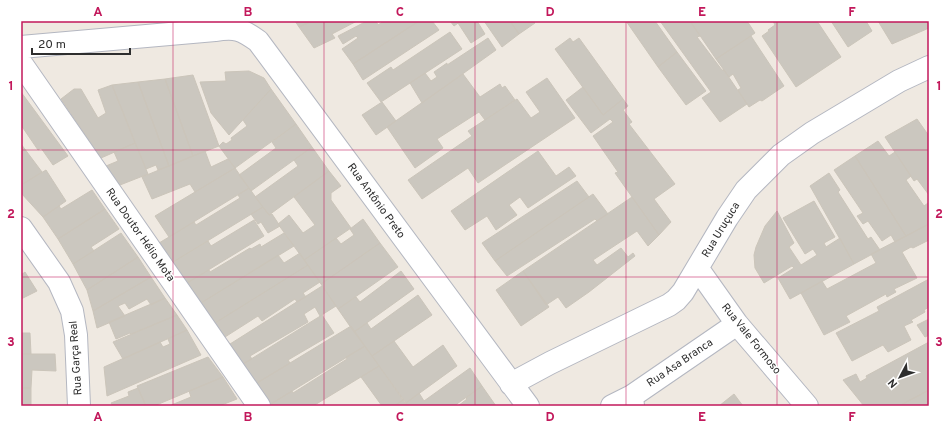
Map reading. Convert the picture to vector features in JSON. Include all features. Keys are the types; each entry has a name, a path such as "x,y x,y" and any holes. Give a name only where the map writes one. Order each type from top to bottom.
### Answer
{"street":[{"name":"Rua Antônio Preto","path":"21,48 214,25 244,32 258,42 528,406"},
{"name":"Rua Doutor Hélio Mota","path":"21,63 259,406"},
{"name":"Rua Uruçuca","path":"511,384 550,363 668,305 683,292 727,218 746,190 781,155 812,133 898,81 929,67"},
{"name":"Rua Garça Real","path":"21,228 60,282 72,311 76,335 79,406"},
{"name":"Rua Vale Formoso","path":"698,269 737,324 807,406"},
{"name":"Rua Asa Branca","path":"632,401 737,324"},
{"path":"612,406 632,401"}],"building":[{"path":"295,21 312,21 299,27"},
{"path":"312,21 357,21 332,34 335,38 314,48 299,27"},
{"path":"367,21 376,21 378,25 384,21 419,21 353,64 342,49 358,38 356,36 343,44 338,36"},
{"path":"419,21 432,21 439,30 363,80 353,64"},
{"path":"450,21 461,21 454,26"},
{"path":"461,21 477,21 485,34 471,43 458,23"},
{"path":"484,21 510,21 519,34 502,47"},
{"path":"510,21 533,21 535,23 519,34"},
{"path":"626,21 655,21 677,52 658,67"},
{"path":"660,21 690,21 700,36 697,37 722,70 724,70 747,104 720,122 702,98 711,92"},
{"path":"690,21 747,21 755,33 716,59"},
{"path":"773,21 817,21 841,57 796,87 762,36 775,25"},
{"path":"831,21 866,21 872,31 848,47"},
{"path":"878,21 929,21 929,28 892,44"},
{"path":"450,32 462,49 381,102 367,83 391,67 393,70"},
{"path":"751,36 784,86 762,101 760,100 749,107 738,90 741,88 733,74 729,77 716,59"},
{"path":"488,38 496,50 422,103 410,83 425,73 431,81 437,77 434,72"},
{"path":"570,38 573,42 579,38 623,99 603,115 555,49"},
{"path":"677,52 706,91 686,105 658,67"},
{"path":"249,71 264,78 271,89 229,135 211,113 200,82 226,81 225,72"},
{"path":"463,74 480,97 500,84 502,88 505,86 515,100 485,120 479,112 437,139 443,148 415,168 387,127"},
{"path":"193,75 219,146 193,156 165,79"},
{"path":"547,78 575,118 478,183 468,168 422,199 408,180 472,136 468,131 517,99 531,118 540,112 526,92"},
{"path":"165,79 193,156 169,166 138,82"},
{"path":"138,82 169,166 158,170 156,165 146,169 112,85"},
{"path":"112,85 135,143 101,158 61,99 74,89 81,89 98,118 106,113 98,90"},
{"path":"583,87 603,115 623,99 628,106 623,110 632,122 629,124 675,184 654,199 671,222 659,235 615,173 618,172 593,136 613,122 610,119 591,133 566,100"},
{"path":"271,89 296,124 235,168 219,146 223,142 226,144 232,140 231,138 247,126 243,120"},
{"path":"21,92 68,156 53,165 41,148 38,150 21,125"},
{"path":"382,102 396,121 376,135 362,115"},
{"path":"917,119 929,136 929,195 917,179 914,181 885,137"},
{"path":"296,124 312,147 251,191 239,175 276,148 272,142"},
{"path":"878,141 889,156 895,152 911,176 906,180 924,206 928,203 929,205 929,224 906,236 855,156"},
{"path":"135,143 148,174 120,185 106,166 118,161 114,152"},
{"path":"21,144 42,172 23,184 21,181"},
{"path":"312,147 329,171 269,215 255,197 298,166 294,160"},
{"path":"205,151 211,167 228,159 235,168 195,192 190,184 152,199 142,177"},
{"path":"538,151 556,176 569,167 576,176 528,208 520,197 509,205 517,215 496,230 487,216 465,230 451,211"},
{"path":"855,156 906,236 895,242 891,235 882,241 868,221 863,224 857,216 863,213 834,170"},
{"path":"235,168 249,188 169,237 155,216"},
{"path":"46,170 66,201 43,217 21,193 21,185"},
{"path":"329,171 341,186 331,193 331,200 351,228 304,260 278,224 289,215 303,233 315,225 294,197"},
{"path":"829,173 840,190 838,192 868,239 871,237 880,250 854,264 810,186"},
{"path":"577,181 589,197 495,261 482,243"},
{"path":"249,188 263,207 173,262 159,243 194,222 196,225 240,198 238,195"},
{"path":"92,190 105,209 58,239 43,217 59,206 61,209"},
{"path":"593,194 608,214 597,221 595,219 507,276 495,261"},
{"path":"632,197 659,235 648,246 637,231 593,260 597,265 621,248 628,257 633,253 635,256 566,308 558,297 546,305 523,271"},
{"path":"814,201 835,237 824,243 826,247 840,238 854,264 790,299 778,278 794,268 792,266 764,283 755,268 754,255 765,226 777,211 794,243 789,247 801,265 817,255 813,249 805,254 783,218"},
{"path":"263,207 269,215 272,214 280,226 268,233 261,222 258,224 251,214"},
{"path":"105,209 119,229 91,247 94,251 73,264 58,239"},
{"path":"363,219 380,243 321,284 304,260 336,238 341,244 354,235 350,229"},
{"path":"254,220 264,236 187,283 173,262 208,241 211,246"},
{"path":"929,224 929,240 902,252 917,278 894,289 896,292 887,297 886,294 846,316 850,322 824,335 801,293 822,281 827,289 876,263 871,254"},
{"path":"121,233 138,257 87,290 73,264"},
{"path":"284,233 294,246 201,303 187,283 209,270 210,272 250,248 251,249 260,244 261,247"},
{"path":"380,243 398,267 338,309 321,284"},
{"path":"300,253 308,265 215,323 201,303 278,255 284,263"},
{"path":"138,257 151,277 93,311 87,290"},
{"path":"308,265 320,282 303,293 306,297 297,302 295,299 262,321 258,316 225,337 215,323"},
{"path":"401,271 414,289 354,332 338,309 356,297 360,302"},
{"path":"523,271 549,307 521,326 496,290"},
{"path":"25,272 37,291 21,299 21,275"},
{"path":"151,277 165,298 151,305 147,299 129,309 125,303 118,306 125,316 97,328 93,311"},
{"path":"929,279 929,307 924,310 925,312 911,320 913,322 904,326 911,340 888,352 883,345 852,361 836,333 879,311 877,307"},
{"path":"322,286 336,306 320,316 315,307 304,314 308,322 250,356 252,359 243,364 230,344"},
{"path":"418,295 432,315 372,356 354,332 367,323 371,329"},
{"path":"165,298 177,315 116,339 109,322"},
{"path":"177,315 187,330 123,359 113,342"},
{"path":"322,315 334,333 288,360 290,363 257,383 243,364"},
{"path":"929,319 929,335 925,337 917,325"},
{"path":"351,326 365,346 271,404 257,383"},
{"path":"187,330 201,355 107,396 104,367 160,342 163,347 170,344 168,339"},
{"path":"21,333 30,333 31,354 21,354"},
{"path":"394,341 413,367 443,345 457,366 406,403 372,356"},
{"path":"929,342 929,390 899,406 864,406 843,380 856,374 860,382 867,378 866,376"},
{"path":"365,346 379,366 313,406 272,406 271,404 292,391 293,393"},
{"path":"21,354 55,354 56,371 32,370 31,388 21,388"},
{"path":"208,357 223,377 154,406 146,406 137,386"},
{"path":"379,366 403,400 394,406 382,406 361,377"},
{"path":"470,368 482,386 454,406 407,406 406,403 419,393 424,401"},
{"path":"223,377 237,399 219,406 169,406 191,397 189,391"},
{"path":"482,386 496,406 458,406 467,399 466,398"},
{"path":"21,388 31,388 31,406 21,406"},
{"path":"138,388 146,406 113,406 111,403 129,396 128,392"},
{"path":"929,390 929,406 899,406"},
{"path":"734,394 743,406 719,406"},
{"path":"403,400 407,406 394,406"}]}
